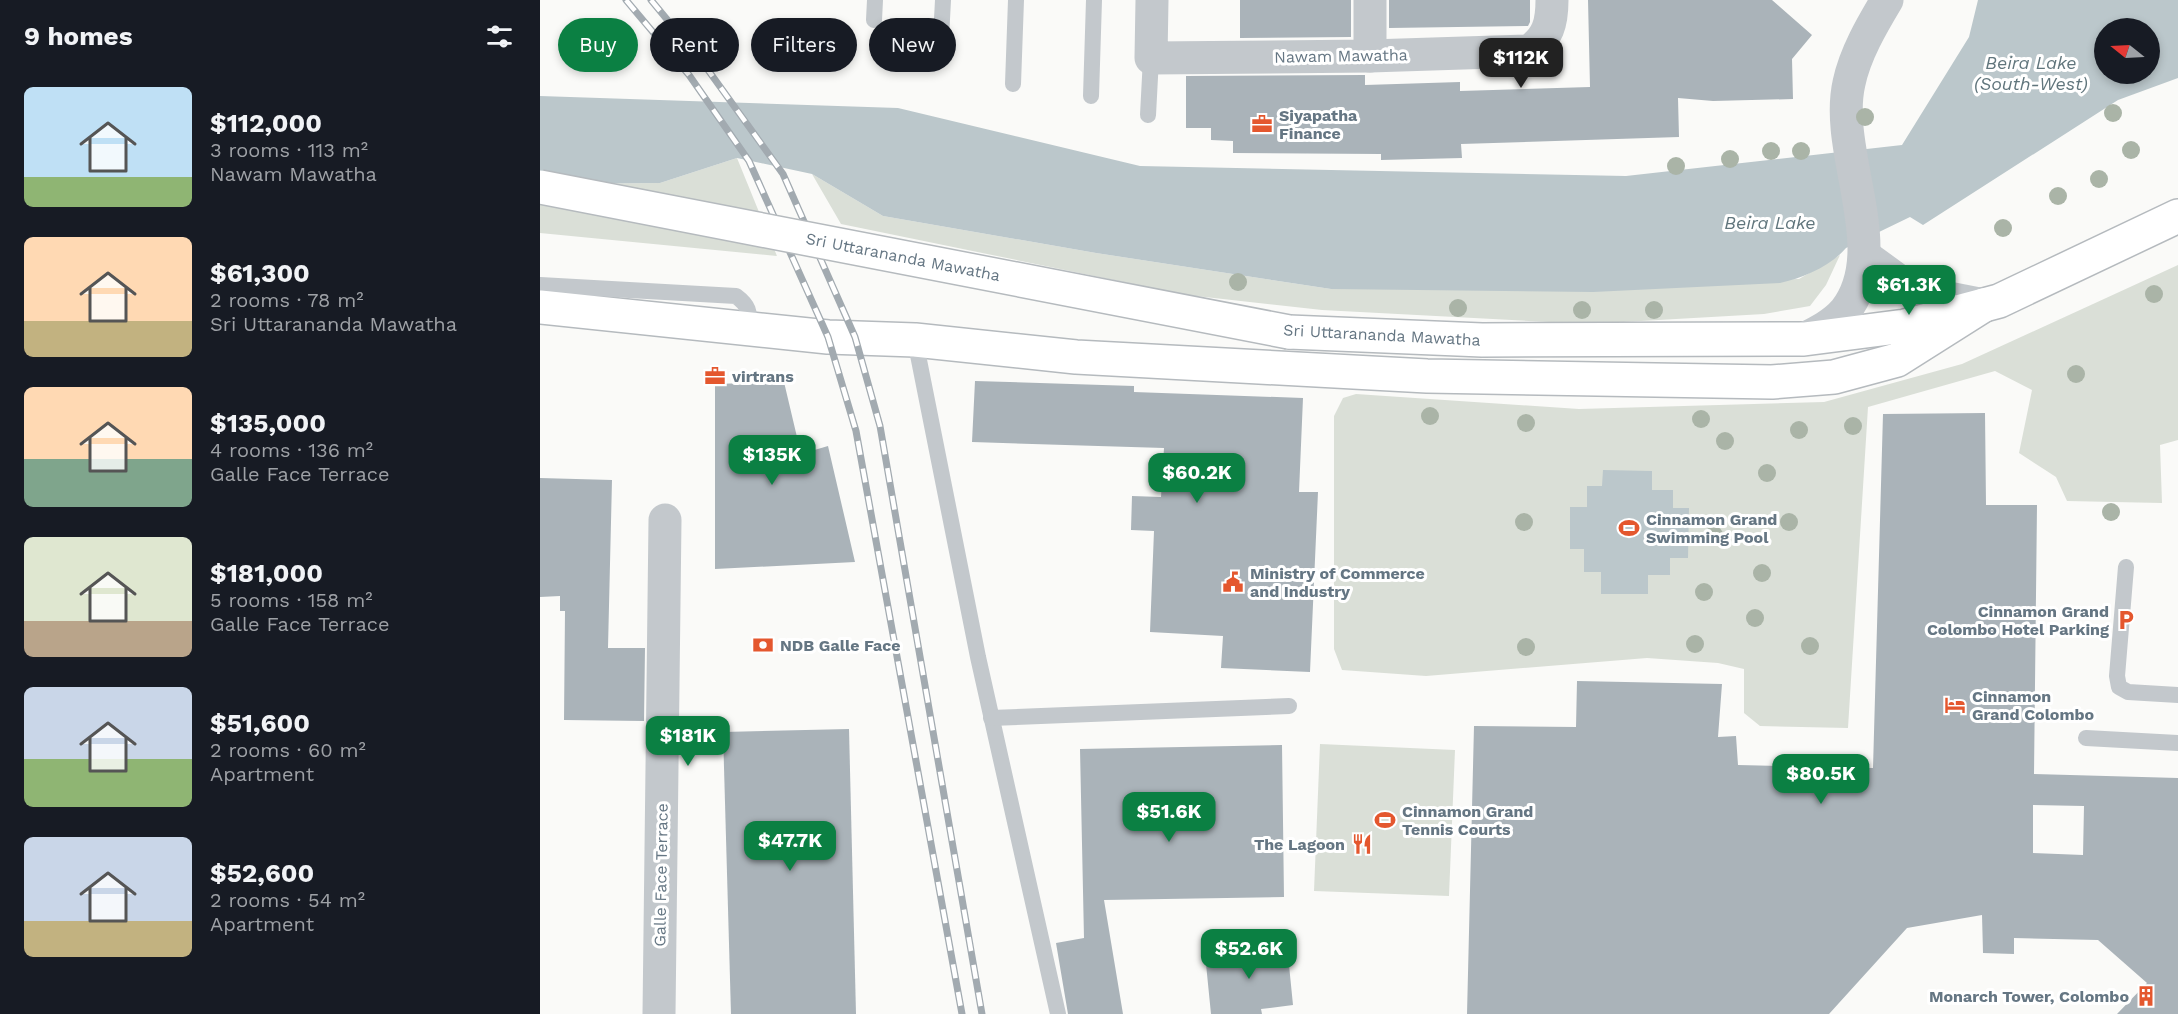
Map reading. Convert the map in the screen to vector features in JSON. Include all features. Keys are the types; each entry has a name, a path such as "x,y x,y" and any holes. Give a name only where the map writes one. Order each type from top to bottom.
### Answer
{"main road":[{"name":"Sri Uttarananda Mawatha","path":"540,187 1288,332 1482,340 1804,339 1905,327 1999,301 2178,216"},
{"path":"540,307 828,337 915,340 1076,357 1427,376 1772,382 1834,377 1898,360 1984,305"}],"street":[{"path":"1151,58 1152,0"},
{"path":"1370,0 1370,56"},
{"name":"Nawam Mawatha","path":"1151,58 1370,56 1529,51 1543,41 1552,21 1552,0"},
{"path":"1804,339 1827,327 1845,310 1859,283 1864,248 1847,130 1849,83 1868,32 1887,0"},
{"path":"1864,248 1913,291 1984,305"},
{"name":"Galle Face Terrace","path":"660,1014 665,520"}],"lane":[{"path":"874,18 875,0"},
{"path":"942,18 943,0"},
{"path":"1013,84 1016,0"},
{"path":"1091,96 1094,0"},
{"path":"1149,115 1151,58"},
{"path":"540,285 736,296 746,304 750,315 748,327"},
{"path":"915,340 991,718 1058,1014"},
{"path":"2126,567 2117,676 2119,687 2128,692 2178,695"},
{"path":"991,718 1289,706"},
{"path":"2086,738 2178,743"}],"shaded area":[{"path":"737,158 777,256 540,233 540,184 660,183"},
{"path":"812,174 883,216 1096,253 1331,289 1799,279 1840,255 1826,285 1810,306 1764,314 1588,324 1322,310 1187,295 841,224"},
{"path":"2178,265 2178,440 2160,445 2162,503 2067,501 2056,477 2019,453 2032,390 1995,371 1868,407 1848,728 1760,726 1744,713 1744,669 1718,663 1647,658 1426,676 1342,670 1334,649 1334,416 1343,398 1356,394 1579,409 1824,402 1962,364"},
{"name":"Cinnamon Grand Tennis Courts","path":"1320,744 1455,750 1449,896 1314,891"}],"water":[{"name":"Beira Lake","path":"1978,0 2178,0 2178,78 2118,100 1923,225 1910,217 1846,248 1833,260 1816,270 1780,283 1593,292 1331,289 1096,253 883,216 812,174 737,158 660,183 540,184 540,96 898,108 1140,166 1626,176 1902,145 1969,37"},
{"name":"Cinnamon Grand Swimming Pool","path":"1603,470 1652,471 1652,490 1673,490 1673,508 1689,508 1688,558 1670,558 1670,575 1648,575 1648,594 1601,594 1601,572 1584,572 1584,549 1570,549 1570,507 1587,507 1587,486 1602,486"}],"building":[{"path":"1240,0 1351,0 1351,37 1240,38"},
{"path":"1389,0 1530,0 1530,22 1528,26 1389,28"},
{"path":"1588,0 1772,0 1812,35 1792,59 1793,99 1713,101 1678,98 1679,137 1461,144 1462,158 1381,160 1381,154 1233,153 1233,141 1211,140 1211,128 1186,128 1186,76 1365,75 1365,85 1460,82 1460,91 1590,87"},
{"name":"Ministry of Commerce and Industry","path":"975,381 1134,386 1134,392 1303,398 1299,492 1318,492 1310,672 1221,668 1223,636 1150,632 1154,531 1131,530 1132,496 1161,497 1164,448 972,442"},
{"path":"784,382 801,454 828,446 855,562 715,569 715,384"},
{"name":"Cinnamon Grand Colombo","path":"1985,413 1986,505 2037,505 2034,774 2178,778 2178,1014 2117,1014 2147,983 2098,940 2014,938 2014,954 1983,953 1982,915 1907,928 1829,1014 1467,1014 1474,726 1576,727 1577,681 1722,684 1718,737 1736,736 1738,765 1873,768 1883,414","holes":["2033,805 2084,806 2083,855 2033,853"]},
{"path":"540,478 612,480 608,648 645,648 644,721 564,720 565,611 560,611 560,596 540,597"},
{"path":"849,729 856,1014 731,1014 723,732"},
{"path":"1282,745 1284,897 1104,900 1123,1014 1068,1014 1056,943 1084,938 1080,749"},
{"path":"1287,945 1293,1005 1261,1009 1262,1014 1211,1014 1205,954"}],"railway":[{"path":"626,0 689,75 749,161 828,337 856,431 962,1014"},
{"path":"651,0 703,63 783,174 855,337 880,426 982,1014"}],"place":[{"name":"Siyapatha Finance","path":"1262,124"},
{"name":"virtrans","path":"715,376"},
{"name":"Cinnamon Grand Swimming Pool","path":"1629,528"},
{"name":"Ministry of Commerce and Industry","path":"1233,582"},
{"name":"Cinnamon Grand Colombo Hotel Parking","path":"2126,620"},
{"name":"NDB Galle Face","path":"763,645"},
{"name":"Cinnamon Grand Colombo","path":"1955,705"},
{"name":"Cinnamon Grand Tennis Courts","path":"1385,820"},
{"name":"The Lagoon","path":"1362,844"},
{"name":"Monarch Tower, Colombo","path":"2146,996"}],"water label":[{"name":"Beira Lake (South-West)","path":"2031,72"}]}
